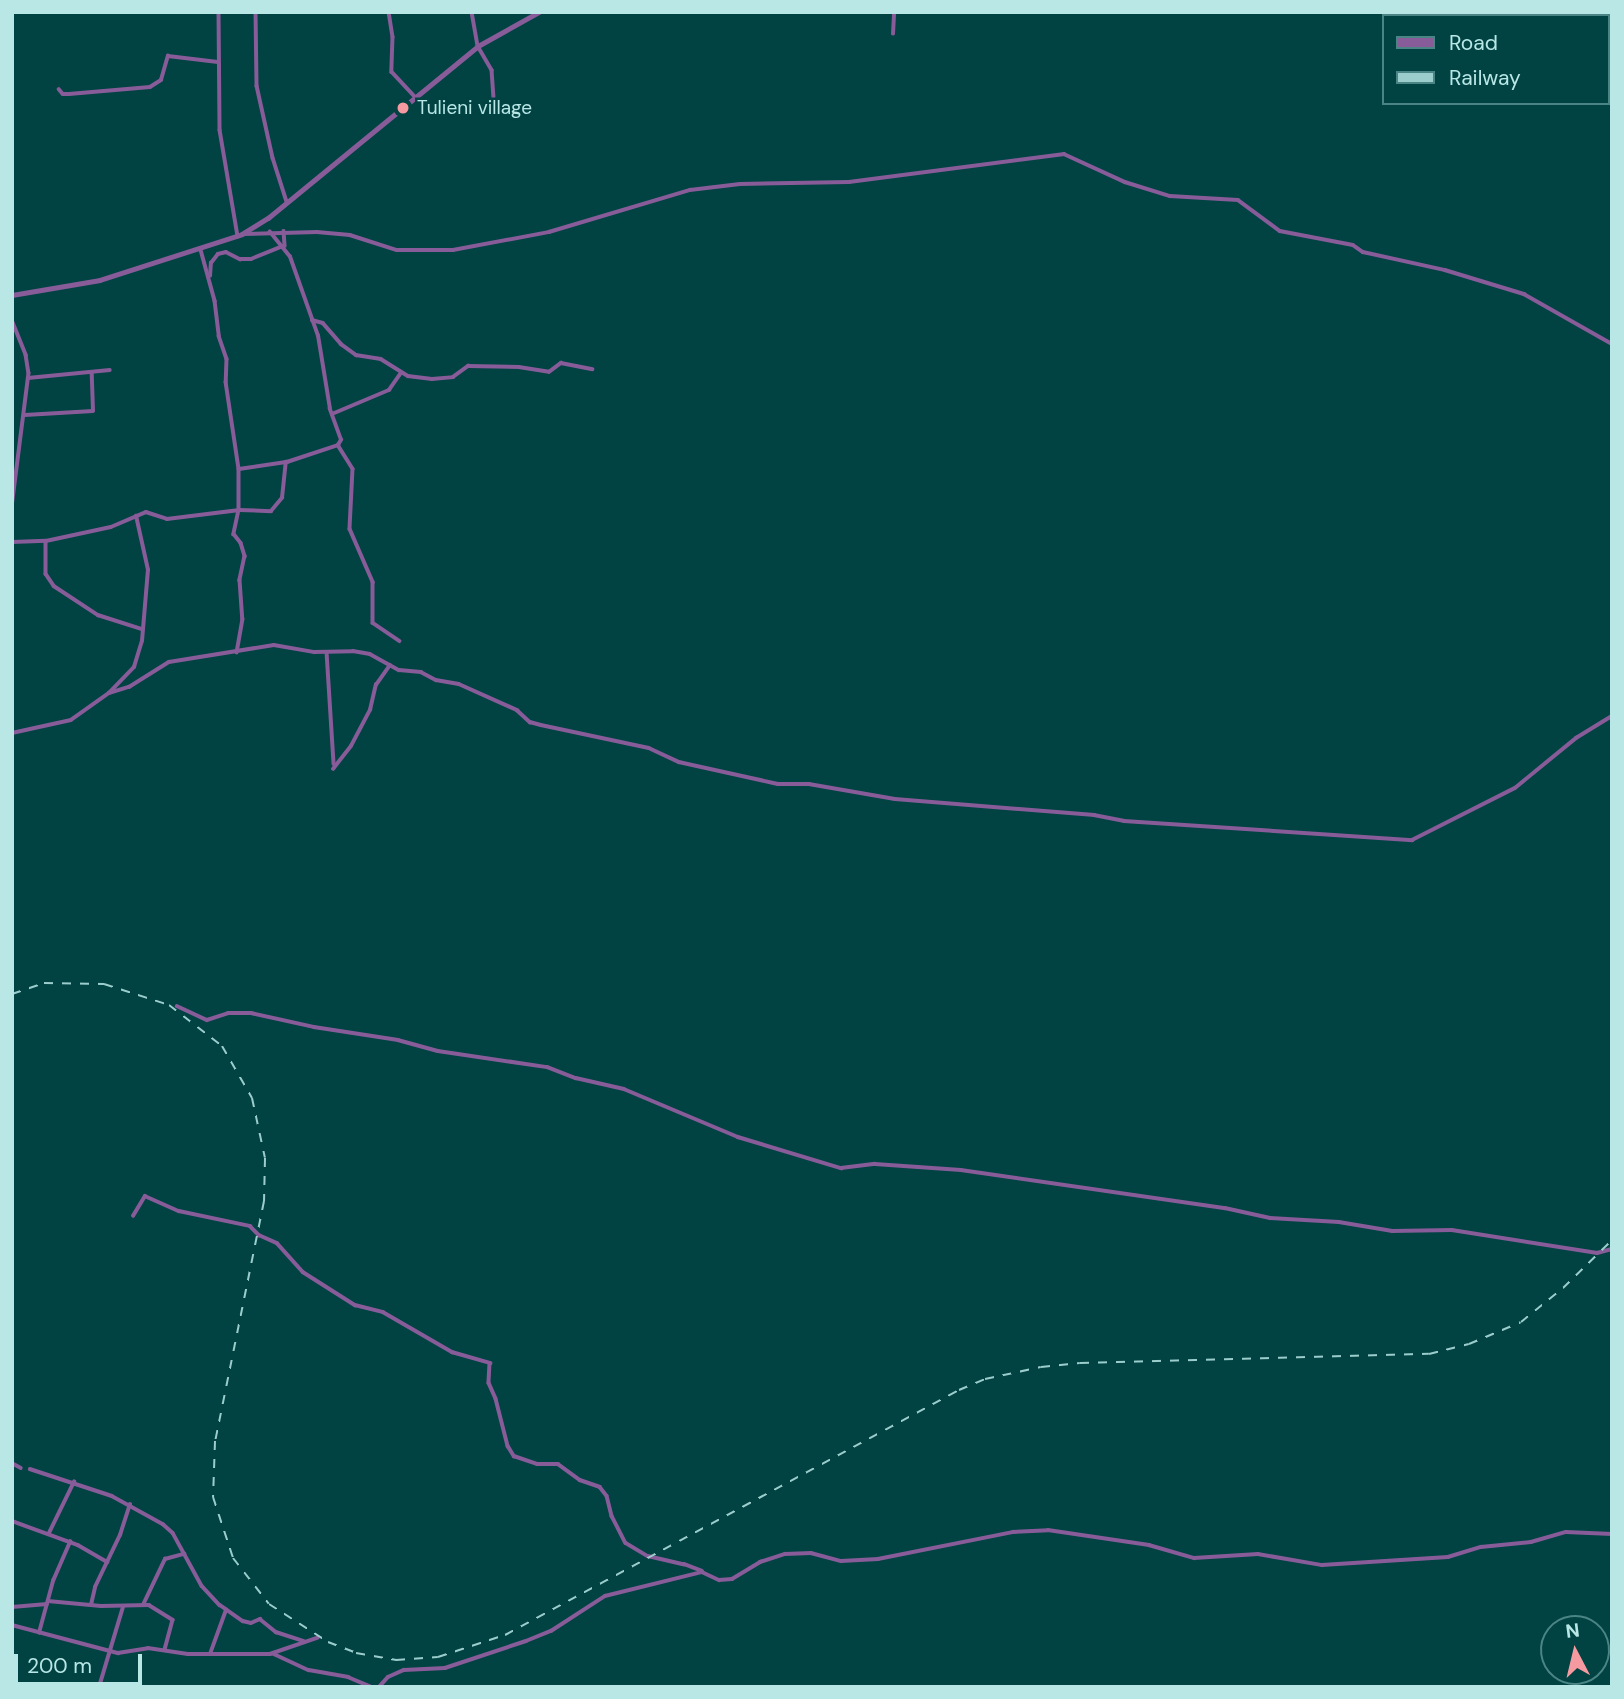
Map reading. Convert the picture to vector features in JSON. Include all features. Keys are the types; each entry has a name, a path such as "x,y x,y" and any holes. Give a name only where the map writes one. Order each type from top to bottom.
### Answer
{"street":[{"path":"219,12 218,62 223,162 240,235"},
{"path":"256,12 257,86 273,158 287,202"},
{"path":"389,12 393,37 393,72 415,97"},
{"path":"472,12 478,46 492,70 494,102"},
{"path":"12,295 100,280 201,250 240,235 287,202 478,46 539,12"},
{"path":"893,34 894,12"},
{"path":"59,89 69,94 150,87 161,80 168,56 218,62"},
{"path":"240,235 285,230 350,236 397,250 453,250 557,230 690,190 740,184 849,182 1064,154 1125,183 1170,196 1238,200 1280,231 1353,245 1363,252 1445,270 1524,294 1612,344"},
{"path":"284,247 285,230"},
{"path":"239,469 286,461 338,445 341,440 332,414 325,363 312,320 284,247 270,232"},
{"path":"210,278 211,263 218,254 226,252 240,259 251,259 284,247"},
{"path":"201,250 210,278 219,336 227,359 226,382 239,469 239,510 234,534 242,543 245,556 240,580 243,619 237,652"},
{"path":"12,320 26,355 28,378 12,508"},
{"path":"312,320 323,323 352,352 364,358 381,359 400,373 424,378 457,376 468,366 519,367 549,372 558,363 592,369"},
{"path":"28,378 110,370"},
{"path":"25,415 93,411 92,373"},
{"path":"332,414 389,390 400,373"},
{"path":"338,445 353,469 350,529 373,582 374,626 400,642"},
{"path":"12,542 46,541 111,527 149,512 172,519 239,510 275,509 285,488 286,461"},
{"path":"12,733 71,720 90,710 134,667 142,629 148,569 142,532 136,516"},
{"path":"46,541 46,574 54,586 98,615 142,629"},
{"path":"109,693 128,687 165,664 274,645 327,652 362,652 399,670 421,672 436,680 459,684 517,710 530,722 649,748 679,762 774,783 808,784 895,799 938,801 1124,821 1412,840 1516,788 1576,738 1612,716"},
{"path":"327,652 333,768 351,746 370,710 376,685 390,665"},
{"path":"177,1006 207,1020 228,1013 251,1013 314,1027 398,1040 438,1051 547,1067 576,1078 624,1089 738,1137 841,1168 875,1164 961,1170 1225,1208 1270,1218 1347,1223 1392,1231 1452,1230 1597,1254 1612,1249"},
{"path":"132,1216 145,1196 179,1211 250,1226 259,1235 277,1243 304,1274 352,1303 383,1312 452,1352 490,1363 489,1383 496,1399 507,1444 514,1456 537,1464 558,1464 580,1480 600,1487 607,1495 612,1516 626,1543 648,1556 690,1565 726,1580 760,1562 785,1554 811,1553 841,1561 878,1559 1029,1530 1058,1530 1102,1536 1153,1546 1194,1558 1258,1554 1316,1566 1448,1557 1481,1547 1531,1542 1562,1532 1612,1534"},
{"path":"12,1463 22,1468"},
{"path":"30,1469 74,1482 130,1505 163,1524 173,1533 202,1586 226,1609 243,1621 251,1623 260,1619 276,1632 304,1641"},
{"path":"49,1533 74,1482"},
{"path":"91,1605 95,1587 108,1562 130,1505"},
{"path":"12,1521 49,1533 108,1562"},
{"path":"54,1525 58,1537"},
{"path":"39,1633 70,1542"},
{"path":"143,1605 165,1559 184,1554"},
{"path":"379,1687 388,1677 404,1670 440,1669 514,1646 551,1631 604,1596 703,1572"},
{"path":"12,1607 48,1603 123,1607 143,1605 172,1619 166,1650"},
{"path":"99,1687 123,1607"},
{"path":"210,1654 226,1609"},
{"path":"12,1625 110,1652 128,1653 148,1648 210,1654 274,1654 317,1638"},
{"path":"274,1654 298,1665 348,1677 370,1687"}],"railway":[{"path":"12,994 44,983 104,984 169,1005 222,1046 252,1098 265,1158 264,1201 215,1441 213,1497 233,1558 269,1604 328,1642 356,1653 396,1660 438,1657 505,1635 959,1390 985,1379 1041,1367 1080,1363 1429,1354 1469,1344 1521,1322 1563,1288 1612,1240"}],"place":[{"name":"Tulieni village","path":"403,108"}]}
